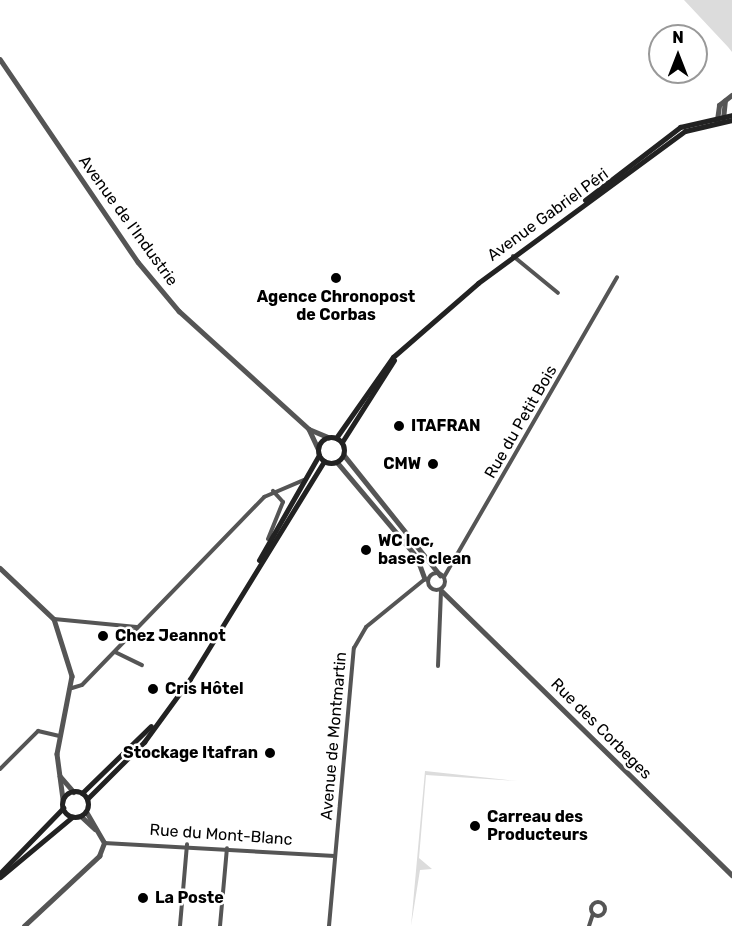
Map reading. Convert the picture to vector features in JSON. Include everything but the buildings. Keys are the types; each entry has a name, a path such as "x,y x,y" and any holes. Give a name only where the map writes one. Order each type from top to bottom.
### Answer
{"main road":[{"path":"720,118 732,115"},
{"path":"720,118 732,120"},
{"name":"Avenue Gabriel Péri","path":"339,440 400,351 513,256 639,161 688,129 720,118"},
{"path":"328,437 339,440 344,455 337,462 324,461 319,455 318,448 328,437"},
{"path":"252,576 268,539 319,455"},
{"path":"0,875 72,817 84,814 87,799 144,742 230,614 324,461"},
{"path":"82,793 161,716"},
{"path":"0,875 63,808 63,799 74,792 82,793 87,799"},
{"path":"63,808 72,817"}],"street":[{"name":"Avenue de l'Industrie","path":"0,59 145,270 179,311 309,429 328,437"},
{"path":"720,118 724,101 732,96"},
{"path":"513,256 558,292"},
{"name":"Rue du Petit Bois","path":"442,576 617,277"},
{"name":"Avenue de l'Industrie","path":"309,429 318,448"},
{"path":"337,462 417,557 425,579 442,576 344,455"},
{"path":"72,688 82,685 272,491 304,479"},
{"path":"268,539 283,501 272,491"},
{"path":"0,568 54,619 72,688 59,736 58,774 63,799"},
{"name":"Rue des Corbeges","path":"442,576 454,599"},
{"name":"Rue des Corbeges","path":"425,579 454,599 732,875"},
{"name":"Avenue de Montmartin","path":"329,926 354,648 366,627 425,579"},
{"path":"438,666 441,591 447,586"},
{"path":"54,619 137,627"},
{"path":"115,652 142,665"},
{"path":"0,770 38,731 59,736"},
{"path":"58,774 74,792"},
{"path":"24,926 99,856 104,843 102,835 84,814"},
{"name":"Rue du Mont-Blanc","path":"104,843 187,844 335,856"},
{"path":"180,926 187,844"},
{"path":"220,926 227,848"},
{"path":"589,926 593,914"}],"shaded area":[{"path":"684,0 732,0 732,52 708,24"},
{"path":"425,771 518,781 426,775 419,858 432,869 420,870 411,926"}],"place":[{"name":"Agence Chronopost de Corbas","path":"336,278"},
{"name":"ITAFRAN","path":"399,426"},
{"name":"CMW","path":"433,464"},
{"name":"WC loc, bases clean","path":"366,550"},
{"name":"Chez Jeannot","path":"103,636"},
{"name":"Cris Hôtel","path":"153,689"},
{"name":"Stockage Itafran","path":"270,753"},
{"name":"Carreau des Producteurs","path":"475,826"},
{"name":"La Poste","path":"143,898"}]}
